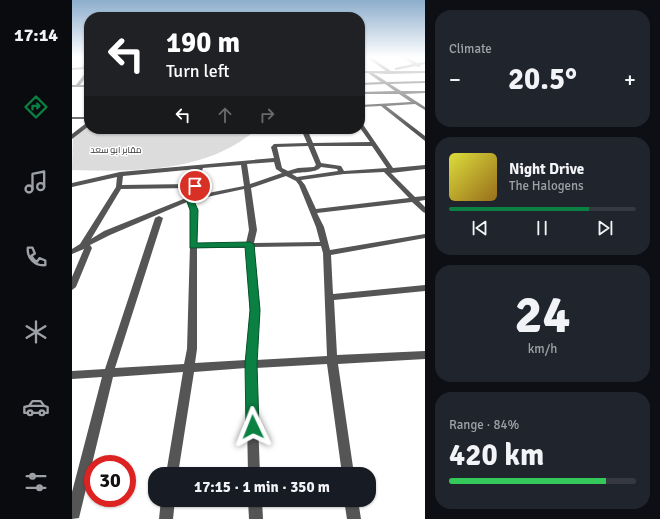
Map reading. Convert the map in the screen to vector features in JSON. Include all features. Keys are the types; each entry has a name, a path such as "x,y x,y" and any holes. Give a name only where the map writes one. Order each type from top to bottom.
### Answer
{"street":[{"path":"383,81 425,109"},
{"path":"365,84 425,82"},
{"path":"74,87 84,86"},
{"path":"365,92 425,92"},
{"path":"365,106 414,103"},
{"path":"382,105 425,139"},
{"path":"72,118 84,118"},
{"path":"72,137 84,127"},
{"path":"365,131 389,171 425,211"},
{"path":"306,134 319,165"},
{"path":"347,467 332,360 326,248 313,211 302,186 279,169 274,146 311,144 374,144"},
{"path":"72,185 120,174 180,170 201,166 276,160"},
{"path":"244,162 246,187 253,230 250,244 255,310 251,364 254,467"},
{"path":"291,177 298,170 316,168 319,165 338,166 342,172"},
{"path":"173,467 192,344 193,246 191,202 201,166"},
{"path":"72,257 107,233 191,202 246,187 291,177 342,172 389,171 425,167"},
{"path":"72,287 86,246 119,187 120,174"},
{"path":"119,187 195,186"},
{"path":"313,211 425,198"},
{"path":"72,252 111,235 160,218 191,202"},
{"path":"72,518 76,483 108,374 160,218"},
{"path":"193,246 250,244 326,248 425,236"},
{"path":"329,297 425,288"},
{"path":"72,375 425,355"},
{"path":"166,519 167,507"},
{"path":"255,507 256,519"},
{"path":"353,507 354,519"}],"green space":[{"name":"مقابر ابو سعد","path":"84,127 84,134 250,134 237,143 216,154 193,162 145,170 120,171 72,170 73,135"}],"route":[{"path":"195,186 190,199 194,210 193,246 250,244 255,310 251,364 253,427"}]}
